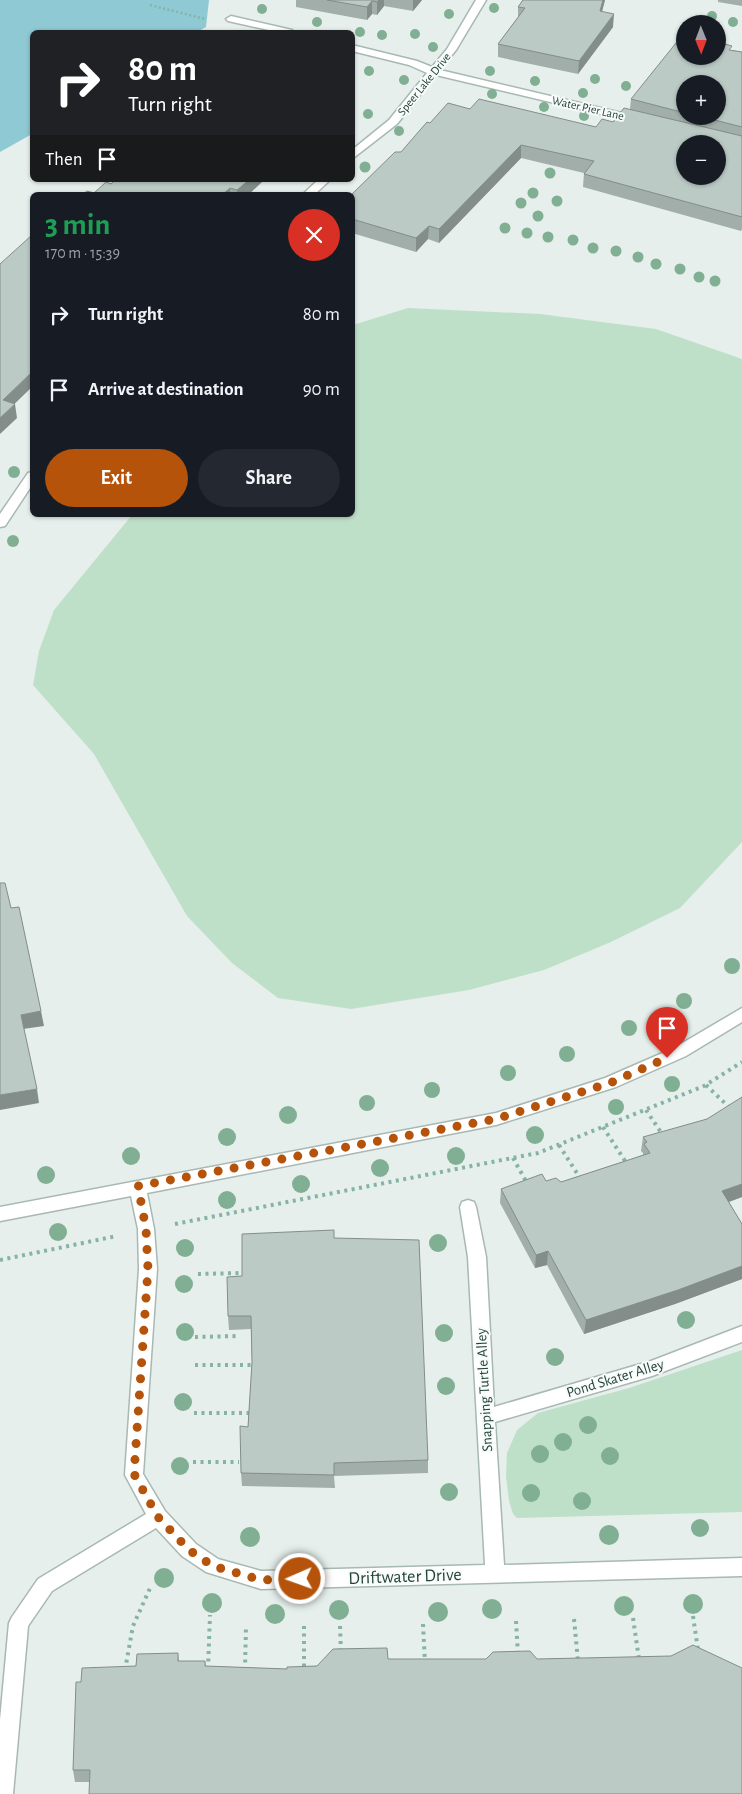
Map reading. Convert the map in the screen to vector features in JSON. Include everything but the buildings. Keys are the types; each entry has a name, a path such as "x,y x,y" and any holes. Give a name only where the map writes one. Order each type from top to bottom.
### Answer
{"street":[{"name":"Speer Lake Drive","path":"355,154 393,122 451,50 481,0"},
{"path":"231,18 280,30"},
{"name":"Water Pier Lane","path":"355,49 413,63 434,72 653,123"},
{"path":"311,192 323,182"},
{"path":"0,523 30,479"},
{"path":"0,1214 138,1186 496,1119 610,1083 680,1052 742,1014"},
{"name":"Driftwater Drive","path":"138,1186 146,1229 148,1269 134,1474 158,1517 189,1550 213,1566 261,1580 742,1566"},
{"name":"Snapping Turtle Alley","path":"468,1207 477,1257 495,1574"},
{"name":"Pond Skater Alley","path":"486,1416 652,1368 742,1334"},
{"path":"3,1794 20,1623 45,1585 158,1517"}],"path":[{"path":"150,5 248,29 253,24"},
{"path":"0,1260 146,1229 538,1153 706,1085 741,1063"},
{"path":"706,1085 734,1113"},
{"path":"646,1110 663,1134"},
{"path":"603,1127 628,1167"},
{"path":"559,1145 582,1182"},
{"path":"513,1158 531,1190"},
{"path":"198,1274 242,1273"},
{"path":"195,1337 239,1336"},
{"path":"195,1365 251,1364"},
{"path":"194,1413 249,1413"},
{"path":"193,1462 240,1462"},
{"path":"125,1677 126,1658 131,1634 139,1609 151,1586"},
{"path":"208,1669 210,1615"},
{"path":"693,1616 699,1659"},
{"path":"633,1618 640,1667"},
{"path":"574,1619 578,1668"},
{"path":"516,1621 519,1662"},
{"path":"423,1624 425,1669"},
{"path":"244,1677 246,1626"},
{"path":"304,1626 304,1677"},
{"path":"340,1626 341,1662"}],"green space":[{"path":"408,308 540,314 656,329 742,359 742,842 680,908 611,942 544,970 469,990 351,1009 278,998 232,963 187,916 94,754 33,685 39,651 54,610 130,517 355,517 355,324"},
{"path":"742,1350 742,1512 517,1518 513,1514 509,1501 506,1476 507,1453 517,1430 538,1413 629,1388"}],"water":[{"path":"0,0 209,0 206,27 201,30 30,30 30,135 0,152"}],"route":[{"path":"300,1579 261,1580 213,1566 189,1550 158,1517 134,1474 148,1269 146,1229 138,1186 496,1119 610,1083 667,1058"}]}
